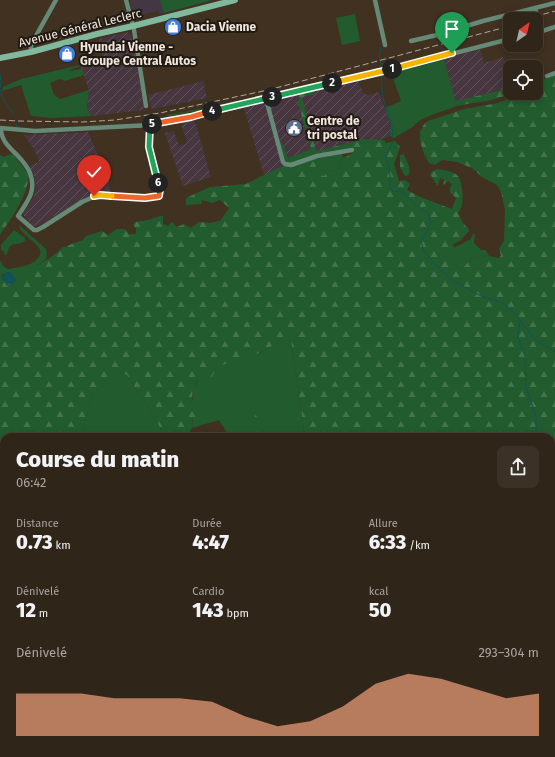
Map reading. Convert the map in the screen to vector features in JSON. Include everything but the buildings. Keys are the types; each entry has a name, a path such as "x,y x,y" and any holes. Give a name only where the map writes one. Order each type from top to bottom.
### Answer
{"main road":[{"name":"Avenue Général Leclerc","path":"0,58 31,52 235,0"}],"street":[{"path":"31,52 32,43 56,0"},
{"path":"126,0 133,26 146,106"},
{"path":"375,0 385,45"},
{"path":"411,41 555,3"},
{"path":"535,8 536,12"},
{"path":"543,31 555,27"},
{"path":"150,125 149,147 160,189 159,196 145,198 98,195 82,202 37,230 32,229 18,216 31,194 32,180 28,168 4,140 1,128 22,131 150,125 191,117 219,109 385,71 503,41"},
{"path":"547,76 555,73"},
{"path":"266,99 283,162 285,164 291,165 317,156 352,150"}],"shaded area":[{"path":"130,0 214,0 159,14 158,11 134,17"},
{"path":"127,32 131,35 144,110 91,116 87,107 89,90 80,65 104,58 99,39"},
{"path":"480,49 484,63 503,57 504,60 503,60 503,88 498,91 455,101 444,59"},
{"path":"358,80 363,93 368,95 379,92 391,125 390,136 372,143 369,138 295,160 264,175 243,105"},
{"path":"203,81 207,98 152,109 150,105 148,95"},
{"path":"194,118 211,177 183,186 165,133 174,131 179,146 187,143 181,124"},
{"path":"88,132 109,182 110,194 93,194 37,226 33,226 23,214 33,199 36,189 35,178 29,166 39,162 34,149 24,135"}],"green space":[{"path":"160,0 209,0 209,1 164,13"},
{"path":"355,14 360,41 342,45 336,18"},
{"path":"444,59 457,106 433,114 421,120 394,138 390,136 391,125 385,108 401,101 391,72"},
{"path":"81,66 69,70 82,69 84,75 65,81 60,79 50,83 54,95 60,99 89,90 87,107 91,116 53,118 31,116 21,85 2,91 3,87 21,79"},
{"path":"555,75 555,433 304,433 291,341 289,340 278,343 241,362 234,361 228,353 225,353 228,363 216,367 211,378 207,375 205,376 198,381 194,387 191,403 199,415 192,419 193,425 189,433 163,433 147,404 141,398 127,375 121,373 109,384 92,395 82,433 0,433 0,277 7,286 10,285 63,247 83,240 86,236 102,231 108,235 117,229 125,229 129,234 136,234 136,228 133,225 135,222 163,216 163,224 168,226 172,222 177,227 184,224 191,228 199,222 210,223 220,221 229,208 220,200 212,203 202,200 201,204 186,205 186,198 210,187 246,184 280,167 324,157 325,160 321,165 321,175 324,176 327,172 337,169 342,159 354,152 354,149 311,157 309,156 310,142 300,107 297,103 299,101 299,94 314,91 315,94 302,97 316,151 363,139 384,140 386,143 395,141 400,147 394,164 399,181 405,180 410,184 407,190 420,197 452,209 456,198 450,192 452,184 448,181 443,185 444,179 440,178 438,186 430,175 431,172 437,169 456,174 460,180 462,189 462,205 458,213 469,231 461,240 450,246 445,255 461,270 472,258 489,256 498,258 501,256 499,249 504,241 505,209 501,192 497,185 482,177 472,168 457,162 442,160 435,165 429,163 424,154 420,141 420,132 424,124 428,121 464,109 498,103 505,100 543,100 543,79"},
{"path":"503,88 503,96 457,106 455,101 498,91"},
{"path":"217,106 214,109 193,115 191,112 167,117 167,115"},
{"path":"280,141 288,158 311,149 310,156 291,164 285,162 279,142"},
{"path":"12,154 29,175 28,183 14,214 0,235 0,155 3,157"},
{"path":"341,154 344,158 337,169 327,172 324,176 321,175 321,165 324,157"},
{"path":"404,154 409,169 409,175 405,176 400,167 400,155"},
{"path":"19,225 46,249 46,259 16,281 9,272 1,275 3,279 0,278 0,260 3,266 8,269 22,267 34,262 40,254 40,250 24,234"},
{"path":"14,230 25,238 25,241 12,245 5,255 3,250 1,251 1,245"},
{"path":"473,234 475,234 474,243 481,250 486,250 489,256 472,258 461,270 445,255 450,245 454,247 458,246 470,240"},
{"path":"289,340 291,341 304,433 227,433 219,420 192,428 191,403 193,398 193,388 201,377 213,375 216,367 220,366 225,352 259,353 278,343"},
{"path":"121,373 127,375 141,398 147,404 163,433 82,433 92,395 114,380"},
{"path":"254,412 257,417 260,433 252,433 250,430 252,422 250,415"}],"water":[{"path":"11,272 16,280 8,286 1,276"}],"waterway":[{"path":"381,48 379,56 382,69"},
{"path":"0,74 0,89"},
{"path":"382,74 384,102 393,129 392,138"},
{"path":"0,90 7,106 14,114"},
{"path":"392,143 386,156 390,175 390,188 393,192 400,191 414,204 428,213 431,222 421,242 424,251 452,280 481,296 501,302 514,312 535,340 555,352"},
{"path":"520,321 518,337 525,356 526,387 536,417 536,433"}],"railway":[{"path":"543,14 555,11"},
{"path":"0,120 82,122 115,120 160,113 268,90 503,28"}],"place":[{"name":"Dacia Vienne","path":"173,27"},
{"name":"Hyundai Vienne - Groupe Central Autos","path":"67,54"},
{"name":"Centre de tri postal","path":"294,128"}],"route":[{"path":"94,196 100,195 145,198 160,196 160,189 151,160 148,144 150,125 191,117 219,109 385,71 452,53"}]}
